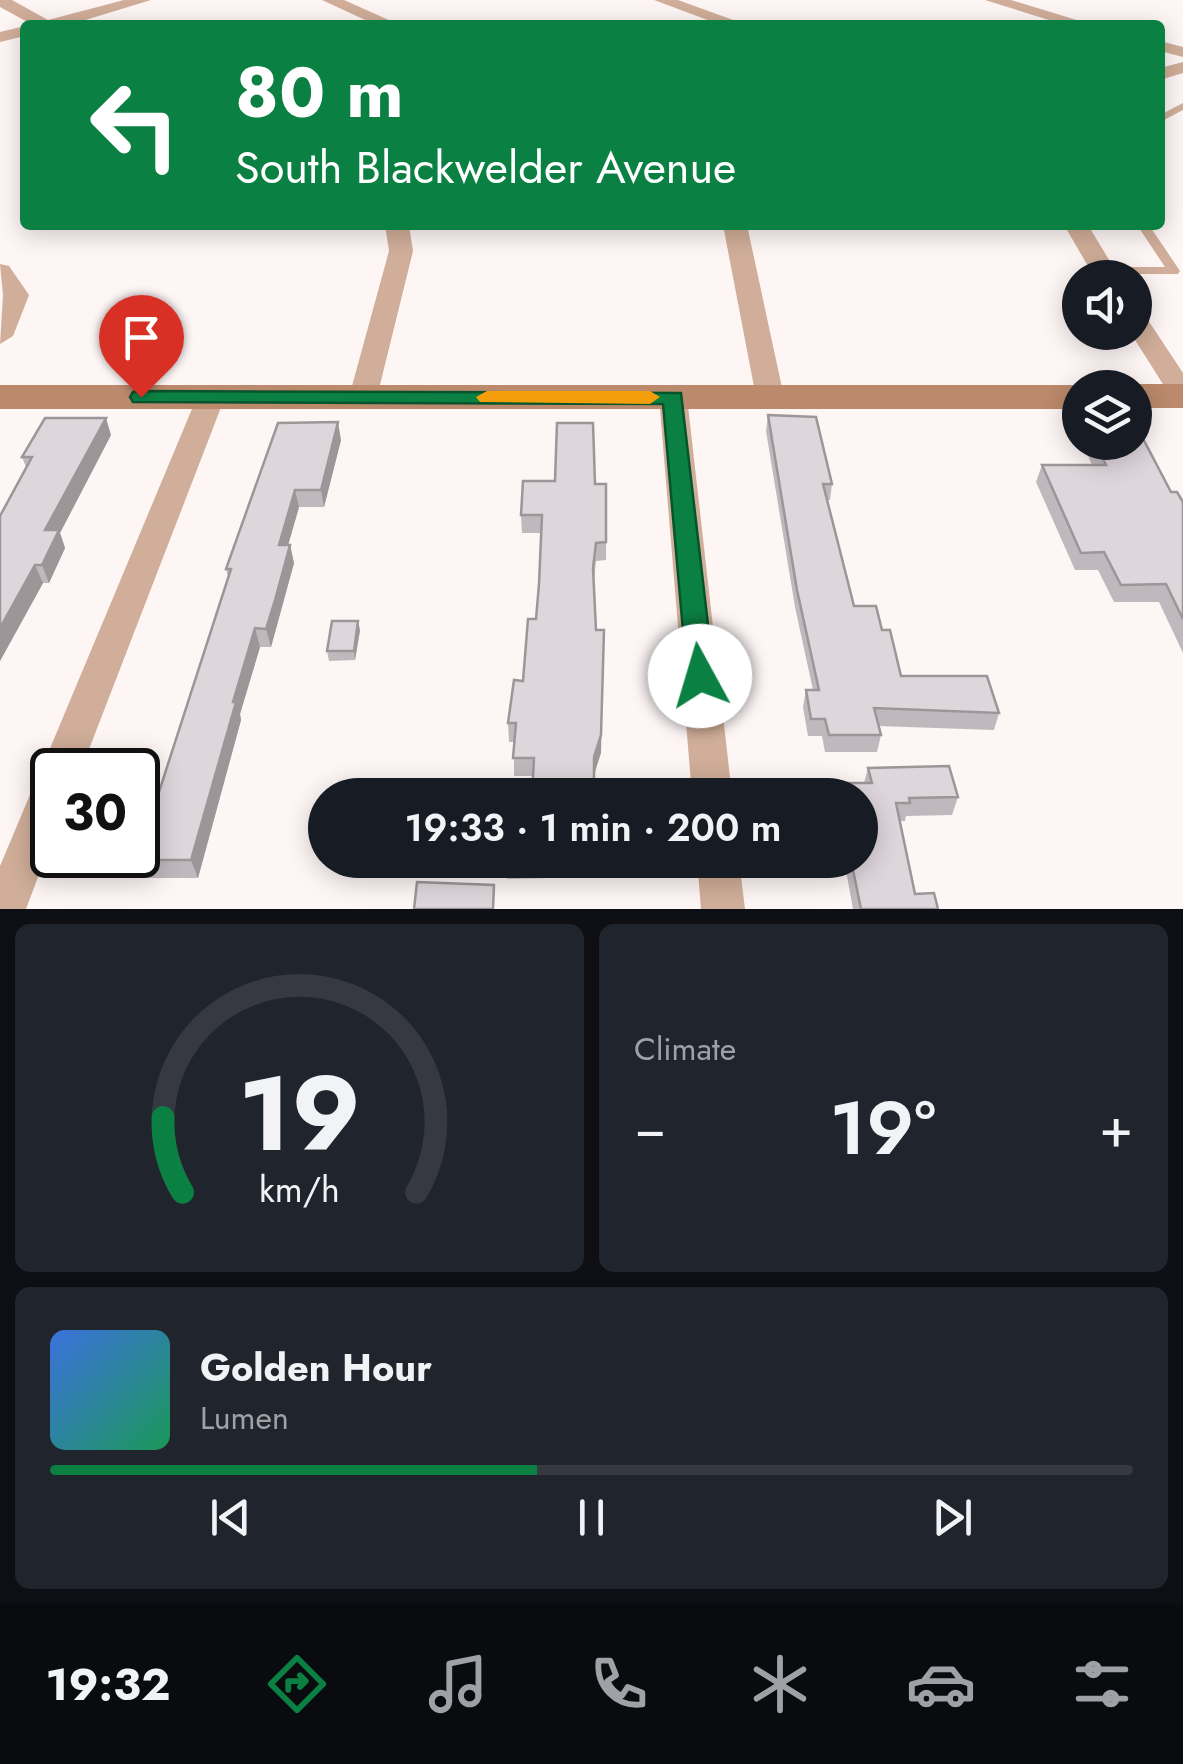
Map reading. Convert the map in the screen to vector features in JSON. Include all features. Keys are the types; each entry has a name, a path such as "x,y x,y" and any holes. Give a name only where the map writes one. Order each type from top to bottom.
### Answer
{"street":[{"path":"0,0 38,20"},
{"path":"66,20 142,0"},
{"path":"330,0 379,20"},
{"path":"662,0 723,20"},
{"path":"993,0 1029,4 1071,20"},
{"path":"363,397 400,250 398,230"},
{"path":"736,230 770,397"},
{"path":"1079,230 1097,260"},
{"path":"0,271 16,295 0,336"},
{"path":"1152,347 1183,395"},
{"path":"1152,396 1183,395"},
{"path":"0,397 1062,396"},
{"path":"69,748 211,397"},
{"path":"674,397 710,778"},
{"path":"4,909 30,845"},
{"path":"720,878 723,909"}],"lane":[{"path":"1146,230 1174,270 1152,271"}],"building":[{"path":"768,415 816,417 832,484 823,484 854,606 876,606 882,630 890,630 901,676 987,676 999,713 874,708 881,735 829,735 825,719 811,719 806,690 819,690 797,590"},
{"path":"45,418 106,418 45,530 59,530 42,565 35,565 0,628 0,516 32,457 22,457"},
{"path":"338,422 321,490 295,490 279,545 290,545 275,600 266,629 255,628 191,860 160,860 160,789 231,569 226,569 278,423"},
{"path":"557,423 593,423 595,484 606,484 606,542 596,543 593,568 596,630 604,630 601,735 594,757 594,778 533,778 534,758 513,758 516,723 508,723 514,680 523,681 528,619 536,619 539,584 542,515 521,515 523,481 555,481"},
{"path":"1152,456 1171,492 1177,492 1183,502 1183,619 1166,584 1121,585 1104,552 1081,553 1042,465 1106,465 1104,460 1152,460"},
{"path":"332,621 358,621 354,651 327,651"},
{"path":"949,766 958,797 909,798 910,803 896,803 915,894 934,893 938,909 861,909 855,878 878,878 878,778 871,778 868,768"},
{"path":"417,882 494,885 493,909 414,909"}],"slow traffic":[{"path":"487,397 650,397"}],"route":[{"path":"141,397 674,397 700,676"}]}
